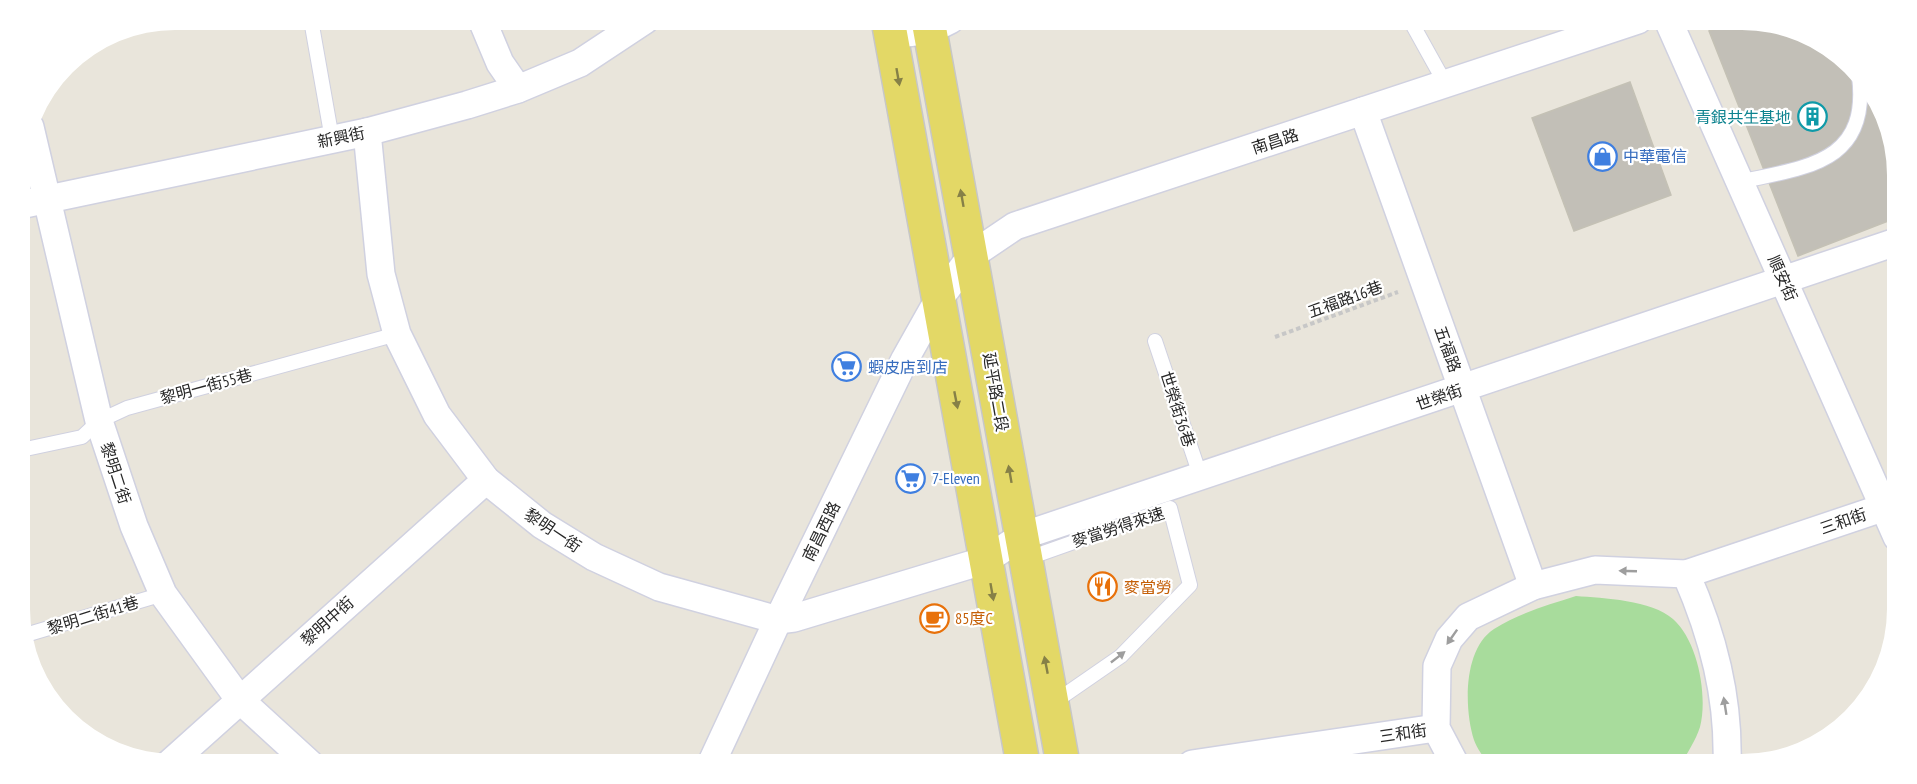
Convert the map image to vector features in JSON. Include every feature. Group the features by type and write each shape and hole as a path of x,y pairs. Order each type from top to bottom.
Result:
{"main road":[{"path":"890,30 1021,754"},
{"name":"延平路二段","path":"937,30 972,255 1061,754"}],"street":[{"path":"486,30 500,63 518,89"},
{"name":"新興街","path":"30,204 367,132 518,89 580,63 630,30"},
{"name":"南昌路","path":"938,302 972,255 1016,226 1607,30"},
{"name":"順安街","path":"1672,30 1739,182 1887,499"},
{"name":"五福路","path":"1363,111 1533,586"},
{"name":"黎明一街","path":"367,132 381,274 397,334 437,415 486,480 542,525 594,557 660,587 778,620 794,618 986,560"},
{"name":"黎明二街","path":"34,144 99,421 134,526 163,594 239,699 299,754"},
{"name":"世榮街","path":"986,560 1024,548 1201,478 1887,245"},
{"name":"南昌西路","path":"716,754 905,359 938,302"},
{"name":"黎明中街","path":"180,754 486,480"},
{"name":"三和街","path":"1686,574 1887,506"},
{"path":"1450,754 1436,728 1437,666 1449,639 1468,617 1533,586 1595,570 1686,574 1706,619 1717,656 1728,729 1727,754"},
{"name":"三和街","path":"1260,754 1436,728"}],"lane":[{"path":"313,30 332,139"},
{"path":"1416,30 1445,83"},
{"path":"1739,182 1810,165 1843,147 1857,124 1861,92"},
{"name":"黎明一街55巷","path":"30,448 81,436 99,421 127,408 397,334"},
{"name":"世榮街36巷","path":"1155,341 1201,478"},
{"name":"麥當勞得來速","path":"1024,548 1170,508 1190,585 1121,656 1053,702"},
{"name":"黎明二街41巷","path":"32,633 163,594"}],"path":[{"name":"五福路16巷","path":"1275,337 1423,283"}],"green space":[{"path":"1576,596 1640,604 1673,619 1689,641 1702,685 1700,727 1687,754 1482,754 1474,740 1468,697 1471,665 1476,650 1494,629 1534,610"}],"building":[{"name":"青銀共生基地","path":"1752,30 1789,38 1823,54 1851,79 1868,102 1882,137 1886,156 1887,221 1798,256 1709,31"},
{"name":"中華電信","path":"1630,82 1671,195 1574,231 1532,118"}],"place":[{"name":"青銀共生基地","path":"1812,117"},
{"name":"中華電信","path":"1602,156"},
{"name":"蝦皮店到店","path":"847,367"},
{"name":"7-Eleven","path":"911,478"},
{"name":"麥當勞","path":"1103,587"},
{"name":"85度C","path":"934,618"}]}
